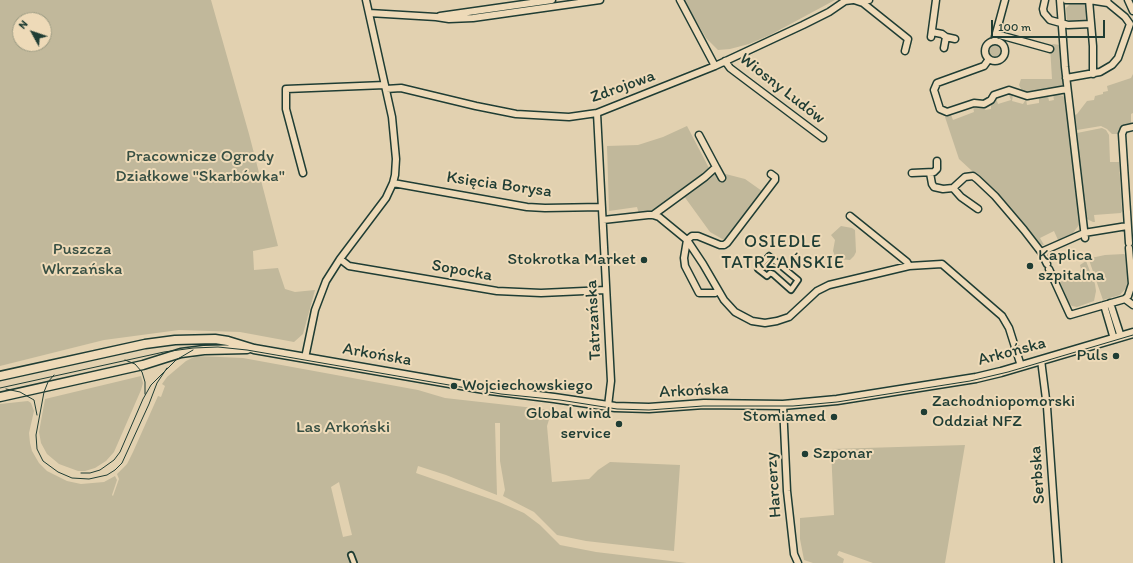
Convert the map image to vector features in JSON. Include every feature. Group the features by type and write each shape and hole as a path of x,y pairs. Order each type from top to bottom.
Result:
{"street":[{"path":"306,358 319,299 326,281 340,259 384,201 393,183 396,167 396,144 392,116 366,0"},
{"path":"369,13 436,16 552,0"},
{"path":"436,16 449,19 483,17 600,0"},
{"name":"Wiosny Ludów","path":"680,0 714,66"},
{"path":"855,0 863,3 908,39 905,51"},
{"name":"Zdrojowa","path":"303,173 286,109 286,89 401,88 516,114 569,117 597,113 714,66 803,25 829,12 845,1 869,0"},
{"path":"936,0 931,35 942,34 946,37 955,39"},
{"path":"994,41 1005,0"},
{"path":"1045,0 1043,10 1045,15 1050,20 1061,24 1091,24"},
{"path":"1060,0 1067,89 1084,236"},
{"path":"1066,0 1107,1 1132,24 1116,61 1106,69 1094,74 1066,78"},
{"path":"1089,0 1094,74"},
{"path":"1128,0 1133,11"},
{"path":"996,34 1050,49"},
{"path":"944,48 946,37"},
{"path":"994,41 1002,44 1004,52 1002,58 999,60 992,60 986,54 985,48 989,43 994,41"},
{"path":"990,59 984,66 937,84 934,90 940,109 943,112 974,103 984,104 994,96 1009,90 1027,96 1067,89"},
{"name":"Wiosny Ludów","path":"725,61 730,68 823,138"},
{"name":"Tatrzańska","path":"597,113 611,381 608,406"},
{"path":"930,173 934,187 943,189 953,188 965,177 973,176 1004,206 1040,252 1048,266 1070,315 1125,299 1131,288 1122,134 1124,129 1133,127"},
{"path":"699,136 722,178"},
{"path":"912,173 934,172 937,169 937,161"},
{"path":"653,215 705,177 716,167"},
{"path":"718,291 715,293 699,293 685,266 684,258 687,240 692,236 698,236 720,245 727,243 775,180 775,177 771,174"},
{"name":"Księcia Borysa","path":"393,183 527,207 557,208 602,206"},
{"path":"953,188 961,197 978,209"},
{"path":"603,220 653,215 659,217 687,240 703,264 718,291 731,309 739,315 752,321 759,322 777,321 789,317 817,291 829,285 909,266 942,264 997,311 1004,319 1009,328 1021,366"},
{"path":"850,216 907,262 909,266"},
{"path":"1040,252 1084,236 1127,226"},
{"path":"769,256 798,280 791,290 773,274 767,276 758,269 769,256"},
{"name":"Sopocka","path":"340,259 349,266 497,291 541,294 606,290"},
{"path":"1125,299 1133,305"},
{"path":"1107,304 1118,338"},
{"name":"Arkońska","path":"0,376 134,346 167,341 218,339 254,349 501,392 608,406 648,408 704,404 784,405 831,401 944,384 1021,366 1133,333"},
{"name":"Arkońska","path":"0,397 143,365 188,352 204,350 254,349"},
{"name":"Serbska","path":"1041,360 1047,407 1058,563"},
{"name":"Harcerzy","path":"784,405 787,493 794,554 798,563"},
{"path":"351,555 354,563"}],"green space":[{"name":"Puszcza Wkrzańska","path":"0,0 211,0 249,134 278,246 253,251 254,270 278,268 285,289 295,292 315,290 303,334 294,342 240,332 179,330 104,340 0,366"},
{"path":"684,0 835,0 770,35 749,44 730,49 718,50 706,38"},
{"path":"1070,4 1085,4 1087,15 1086,21 1067,22 1066,8"},
{"path":"992,44 998,44 1002,48 1002,54 998,58 992,58 988,54 988,48"},
{"path":"1053,44 1060,45 1064,83 1056,88 1027,93 1022,91 1019,85 1021,79 1052,79 1050,46"},
{"path":"1133,74 1133,113 1131,114 1131,123 1122,126 1118,134 1112,134 1101,126 1077,130 1075,115 1087,101 1094,100 1095,96 1108,91 1107,86 1131,78"},
{"path":"1057,94 1063,96 1066,100 1079,225 1073,233 1058,240 1054,231 1040,238 1044,245 1038,244 996,193 959,159 945,117 951,115 953,120 974,112 973,107 975,106 984,107 985,110 991,109 991,105 996,98 998,104 1011,100 1009,95 1013,95 1012,101 1023,104 1026,99 1027,105 1039,103 1039,97 1048,96 1049,101 1054,100 1053,95"},
{"path":"687,126 710,170 745,179 762,191 724,240 710,232 681,192 652,213 639,214 637,207 609,211 607,146 638,145 663,137"},
{"path":"1102,128 1106,130 1109,135 1110,162 1119,162 1122,211 1121,213 1094,215 1095,222 1093,222 1087,219 1085,214 1077,133"},
{"path":"841,226 855,230 856,252 850,260 838,259 833,251 835,240 831,235"},
{"path":"1124,254 1128,256 1128,286 1120,295 1103,300 1089,260 1091,258 1105,255"},
{"path":"1086,261 1095,284 1096,291 1094,301 1077,307 1072,306 1069,303 1060,282 1079,274 1081,269 1080,265"},
{"name":"Las Arkoński","path":"196,356 243,358 418,390 445,398 552,410 547,426 552,482 589,479 598,470 610,462 680,465 674,551 586,541 557,535 534,512 503,496 505,490 500,461 500,423 495,423 497,495 446,475 418,466 416,473 499,502 524,513 540,525 560,545 596,552 687,563 0,563 0,404 28,401 31,403 34,411 29,433 30,443 32,451 39,463 47,471 67,481 81,484 104,482 115,476 117,480 112,495 113,496 119,479 117,474 127,464 158,396 161,397 165,386 162,384 167,377 186,361","holes":["339,482 352,535 343,537 331,487"]},
{"path":"141,376 143,383 141,390 114,452 106,461 95,468 85,471 78,471 59,464 47,454 41,443 39,432 45,399"},
{"path":"965,445 945,563 873,563 839,551 837,555 844,559 843,563 813,563 804,560 800,539 800,518 834,515 831,449"}],"tram line":[{"path":"0,388 164,352 193,348 218,347 247,350 501,394 560,400 617,409 649,410 703,406 793,406 837,402 970,381 1008,372 1133,335"},
{"path":"81,473 90,473 100,470 114,460 120,452 143,399 151,385 176,360 193,350"},
{"path":"125,360 135,364 142,372 145,382 145,394"},
{"path":"54,375 48,382 44,392 36,435 37,449 43,461 58,472 72,478 89,479 107,475 122,463 157,383 167,368"},
{"path":"6,389 20,392 34,400 37,415"}],"place":[{"name":"Stokrotka Market","path":"644,260"},
{"name":"Kaplica szpitalna","path":"1030,266"},
{"name":"Puls","path":"1116,356"},
{"name":"Wojciechowskiego","path":"454,386"},
{"name":"Zachodniopomorski Oddział NFZ","path":"924,412"},
{"name":"Stomiamed","path":"834,417"},
{"name":"Global wind service","path":"619,424"},
{"name":"Szponar","path":"805,454"}],"district":[{"name":"OSIEDLE TATRZAŃSKIE","path":"783,252"}],"park label":[{"name":"Pracownicze Ogrody Działkowe \"Skarbówka\"","path":"200,167"}]}
